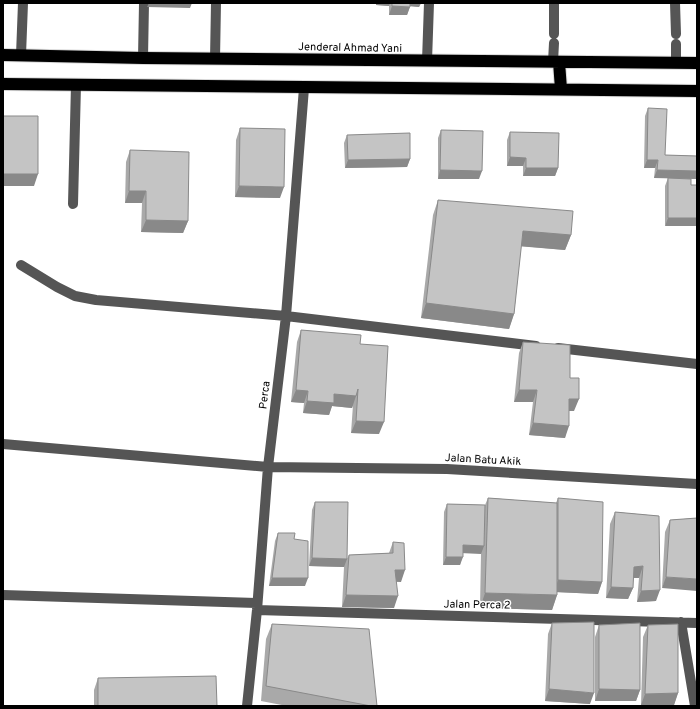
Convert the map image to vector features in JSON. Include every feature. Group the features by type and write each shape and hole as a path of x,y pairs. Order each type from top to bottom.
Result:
{"highway":[{"name":"Jenderal Ahmad Yani","path":"3,55 215,59 697,63"},
{"path":"556,62 561,90"},
{"path":"3,84 697,91"}],"street":[{"path":"21,55 23,3"},
{"path":"143,58 144,3"},
{"path":"215,59 216,3"},
{"path":"427,61 429,3"},
{"path":"554,3 554,39 556,62"},
{"path":"675,3 676,63"},
{"path":"73,204 76,85"},
{"name":"Perca","path":"247,706 257,606 268,466 286,316 304,88"},
{"path":"21,265 57,288 74,296 96,300 286,316 697,364"},
{"name":"Jalan Batu Akik","path":"3,444 268,466 447,469 697,484"},
{"name":"Jalan Perca 2","path":"3,595 697,623"},
{"path":"681,622 695,706"}],"building":[{"path":"392,3 410,3 410,7 392,6"},
{"path":"648,108 667,109 665,155 697,156 697,171 657,170 658,160 647,160"},
{"path":"3,116 38,116 38,174 3,174"},
{"path":"240,128 285,129 284,187 239,186"},
{"path":"441,130 483,131 482,171 440,170"},
{"path":"510,132 559,133 558,168 526,168 526,158 510,157"},
{"path":"410,133 410,159 348,160 347,135"},
{"path":"130,150 189,152 188,221 146,220 146,191 129,191"},
{"path":"668,178 691,179 691,185 697,185 697,218 668,218"},
{"path":"438,200 573,211 571,235 523,231 514,314 426,303"},
{"path":"301,330 361,335 360,344 388,346 384,422 356,421 358,389 356,396 334,394 334,403 307,401 308,391 296,390"},
{"path":"523,342 570,345 570,378 579,378 579,399 569,399 569,426 533,423 537,390 519,390"},
{"path":"488,498 557,503 557,595 485,593"},
{"path":"558,498 603,502 602,582 558,580"},
{"path":"315,502 348,502 347,559 312,558"},
{"path":"447,504 485,505 484,546 463,545 463,557 446,557"},
{"path":"615,512 659,516 660,590 641,591 643,566 634,567 633,588 611,587"},
{"path":"697,518 697,579 666,577 670,520"},
{"path":"278,533 295,533 294,539 308,541 308,578 272,578"},
{"path":"393,542 404,543 405,570 395,570 398,596 346,595 349,555 393,553"},
{"path":"594,622 594,693 549,689 552,623"},
{"path":"640,623 640,690 599,689 599,625"},
{"path":"272,624 369,629 377,706 266,686"},
{"path":"678,624 678,693 645,694 648,625"},
{"path":"216,676 217,706 98,706 98,678"}]}
